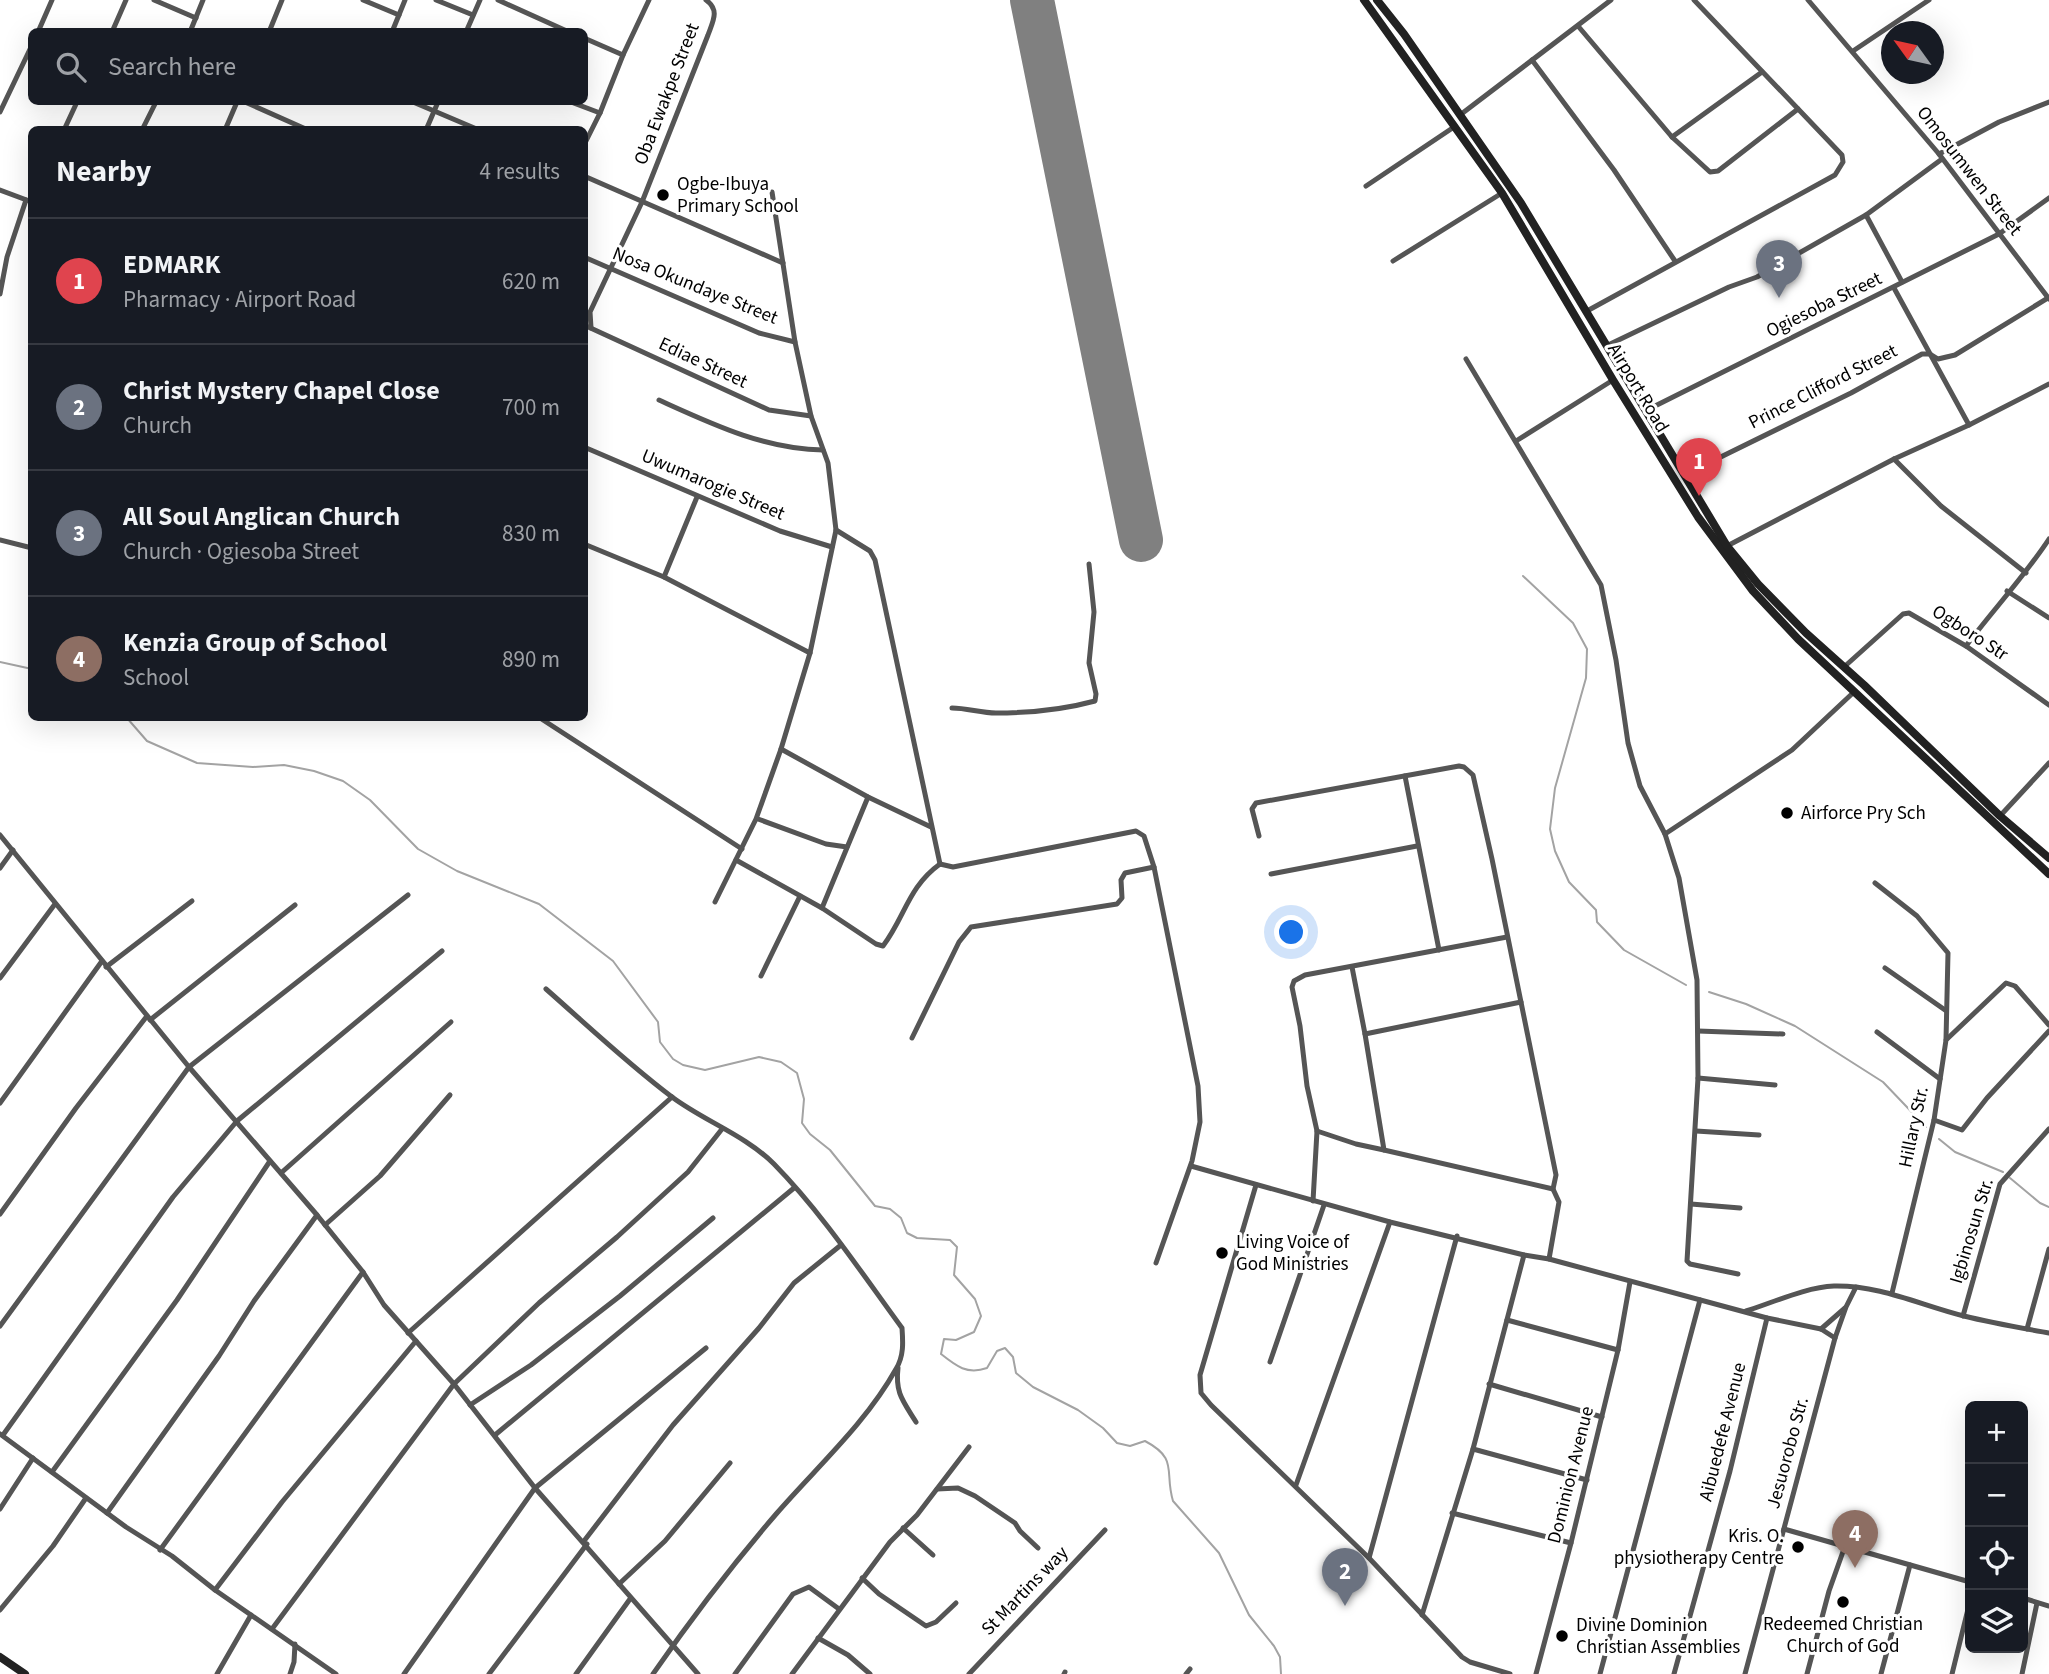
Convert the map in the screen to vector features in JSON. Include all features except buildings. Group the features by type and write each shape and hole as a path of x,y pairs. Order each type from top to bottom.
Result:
{"main road":[{"name":"Airport Road","path":"1364,0 1502,193 1698,517 1746,582 1798,639 2049,874"},
{"name":"Airport Road","path":"1377,0 1521,203 1727,546 1797,625 2000,816 2049,858"},
{"path":"0,1657 25,1674"}],"street":[{"path":"40,28 52,0"},
{"path":"114,28 126,0"},
{"path":"154,0 196,18"},
{"path":"192,28 203,0"},
{"path":"271,28 282,0"},
{"path":"363,0 399,15"},
{"path":"394,28 405,0"},
{"path":"436,0 473,16"},
{"path":"468,28 480,0"},
{"path":"498,0 560,28"},
{"path":"588,137 622,55 649,0"},
{"name":"Oba Ewakpe Street","path":"642,202 708,35 715,12 706,0"},
{"path":"1594,0 1600,8"},
{"path":"1460,115 1611,0"},
{"path":"1587,312 1835,174 1841,168 1842,155 1694,0"},
{"path":"1853,51 1929,0"},
{"name":"Omosumwen Street","path":"1811,1 1940,157 2049,298"},
{"path":"1578,26 1672,137 1704,168 1714,172 1798,109"},
{"path":"588,40 622,55"},
{"path":"0,112 28,53"},
{"path":"1532,60 1614,170 1675,261"},
{"path":"1672,137 1762,72"},
{"path":"1606,346 1729,287 1757,277 1866,215 1940,157 1999,122 2049,102"},
{"path":"66,126 76,105"},
{"path":"144,126 154,105"},
{"path":"227,126 236,105"},
{"path":"251,105 299,126"},
{"path":"420,105 470,126"},
{"path":"428,126 437,105"},
{"path":"579,105 600,113"},
{"path":"1366,186 1454,127"},
{"path":"588,178 783,264"},
{"path":"0,190 28,201"},
{"path":"715,902 756,819 781,749 810,653 836,530 828,463 811,416 795,342 772,192"},
{"path":"1393,261 1502,193"},
{"name":"Ogiesoba Street","path":"1644,411 1999,234 2049,198"},
{"path":"588,327 590,313 642,202"},
{"path":"0,294 8,257 28,204"},
{"path":"1866,215 1902,282"},
{"name":"Nosa Okundaye Street","path":"588,259 759,333 795,342"},
{"path":"2043,288 2049,283"},
{"path":"1894,288 1969,425"},
{"name":"Prince Clifford Street","path":"1684,475 1851,393 1922,354 1930,354 1938,359 1955,355 2049,298"},
{"name":"Ediae Street","path":"588,327 769,410 811,416"},
{"path":"1466,359 1601,584 1628,743 1640,786 1665,834 1679,878 1697,980 1698,1078 1687,1261 1690,1264 1738,1274"},
{"path":"1516,441 1614,380"},
{"path":"1727,546 1894,459 2049,384"},
{"path":"659,400 762,443 799,450 823,450"},
{"name":"Uwumarogie Street","path":"588,449 780,531 832,547"},
{"path":"1894,459 1941,506 2026,573"},
{"path":"664,577 697,497"},
{"path":"836,530 870,551 876,560 940,864"},
{"path":"1966,646 2007,591 2026,573 2049,539"},
{"path":"0,540 28,547"},
{"path":"588,546 664,577 810,653"},
{"path":"952,708 995,713 1066,709 1095,701 1089,663 1094,612 1089,564"},
{"path":"2007,591 2049,618"},
{"name":"Ogboro Str","path":"1844,667 1903,614 1909,613 1966,646 2049,705"},
{"path":"1665,834 1792,750 1855,691"},
{"path":"545,721 742,849"},
{"path":"781,749 868,797 931,827"},
{"path":"2000,816 2049,763"},
{"path":"1259,836 1252,809 1256,803 1459,766 1464,766 1473,775 1556,1175 1553,1189 1559,1202 1549,1259"},
{"path":"1405,776 1439,950"},
{"path":"822,908 868,797"},
{"path":"758,819 826,844 847,847"},
{"path":"737,860 822,908 876,944 884,946 912,892 925,875 940,864 953,867 1136,831 1144,836 1154,867 1198,1086 1200,1122 1191,1166 1156,1263"},
{"path":"0,835 189,1067 317,1215 363,1272 384,1305 454,1384 535,1488 698,1674"},
{"path":"1271,873 1418,846"},
{"path":"0,868 13,850"},
{"path":"912,1038 959,942 971,927 1059,911 1117,904 1122,900 1121,880 1125,873 1154,867"},
{"name":"Hillary Str.","path":"1875,883 1916,916 1948,953 1946,1040 1934,1119 1892,1293"},
{"path":"0,1326 189,1067 408,895"},
{"path":"761,976 800,896"},
{"path":"0,1103 104,964 192,901"},
{"path":"0,978 55,904"},
{"path":"0,1214 76,1108 149,1018 295,905"},
{"path":"1313,1201 1317,1131 1307,1086 1292,987 1296,980 1305,975 1507,937"},
{"path":"336,1674 86,1498 1,1434 173,1197 237,1121 442,951"},
{"path":"1352,967 1384,1150"},
{"path":"1885,968 1945,1010"},
{"path":"1946,1040 2006,984 2015,986 2049,1025"},
{"path":"545,989 672,1097 722,1129 750,1143 794,1188 841,1245 902,1328 904,1348 896,1384 900,1397 916,1422"},
{"path":"1365,1034 1521,1002"},
{"path":"2042,1017 2049,1010"},
{"path":"281,1173 452,1022"},
{"path":"1698,1031 1783,1034"},
{"path":"1934,1119 1962,1130 1987,1098 2049,1031"},
{"path":"1877,1032 1940,1079"},
{"path":"1698,1078 1775,1085"},
{"path":"325,1225 380,1176 450,1096"},
{"path":"408,1333 672,1097"},
{"path":"272,1629 454,1384 539,1303 688,1172 722,1129"},
{"name":"Igbinosun Str.","path":"1963,1316 2000,1184 2049,1129"},
{"path":"1317,1131 1356,1144 1553,1189"},
{"path":"1696,1132 1759,1135"},
{"path":"52,1472 177,1300 270,1161"},
{"path":"1191,1166 1324,1205 1549,1259 1767,1318 1821,1329 1835,1338"},
{"path":"1256,1185 1199,1385 1201,1392 1210,1405 1296,1485 1470,1662 1510,1674"},
{"path":"495,1435 794,1188"},
{"path":"1691,1204 1740,1208"},
{"path":"1270,1362 1324,1205"},
{"path":"107,1513 317,1215"},
{"path":"470,1405 531,1365 620,1296 713,1218"},
{"path":"1296,1485 1391,1222"},
{"path":"1369,1558 1457,1237"},
{"path":"489,1674 673,1425 759,1328 794,1283 841,1245"},
{"path":"2027,1329 2049,1249"},
{"path":"1422,1615 1473,1449 1524,1255"},
{"path":"160,1550 363,1272"},
{"name":"Dominion Avenue","path":"1536,1674 1572,1544 1618,1350 1629,1282"},
{"path":"1746,1311 1785,1297 1831,1286 1856,1287 1892,1293 1963,1316 2049,1334"},
{"name":"Jesuorobo Str.","path":"1745,1674 1835,1338 1856,1287"},
{"path":"1600,1674 1700,1300"},
{"path":"1821,1329 1846,1307"},
{"name":"Aibuedefe Avenue","path":"1674,1674 1730,1471 1767,1318"},
{"path":"1507,1320 1618,1350"},
{"path":"215,1590 282,1502 416,1341"},
{"path":"404,1674 535,1488 706,1348"},
{"path":"653,1674 775,1515 858,1423 898,1367"},
{"path":"1489,1384 1602,1417"},
{"path":"792,1674 890,1542 937,1489 969,1447"},
{"path":"1473,1449 1587,1480"},
{"path":"0,1509 33,1458"},
{"path":"619,1584 666,1541 730,1463"},
{"path":"937,1489 958,1488 975,1496 1015,1522 1020,1531 1038,1548"},
{"path":"0,1610 53,1546 86,1498"},
{"path":"1452,1513 1572,1544"},
{"path":"903,1528 933,1555"},
{"path":"1784,1529 1965,1581"},
{"name":"St Martins way","path":"970,1674 1105,1530"},
{"path":"1807,1674 1829,1591 1845,1546"},
{"path":"1881,1674 1910,1565"},
{"path":"862,1578 879,1594 926,1626 936,1622 956,1603"},
{"path":"735,1674 793,1594 799,1590 809,1587 839,1609"},
{"path":"576,1674 630,1599"},
{"path":"2028,1600 2049,1606"},
{"path":"2022,1674 2037,1603"},
{"path":"217,1674 251,1615"},
{"path":"1952,1674 1965,1621"},
{"path":"818,1638 848,1655 870,1674"},
{"path":"290,1674 295,1644"}],"waterway":[{"path":"1523,576 1573,623 1587,649 1586,678 1555,788 1550,829 1555,851 1569,882 1596,910 1597,922 1624,950 1686,985"},
{"path":"0,662 28,668"},
{"path":"130,721 147,741 197,763 253,767 284,765 343,781 370,800 418,849 457,871 539,904 613,961 658,1022 660,1042 673,1059 683,1065 705,1070 759,1057 781,1062 797,1073 804,1099 802,1123 810,1134 830,1150 875,1206 890,1209 901,1218 907,1233 917,1238 950,1240 957,1247 954,1275 975,1299 981,1316 974,1332 956,1340 944,1339 941,1354 962,1368 980,1370 987,1368 997,1351 1005,1348 1013,1357 1016,1373 1033,1387 1078,1410 1103,1428 1117,1443 1130,1446 1145,1441 1156,1448 1168,1466 1173,1501 1219,1553 1249,1615 1280,1657 1281,1674"},
{"path":"1709,992 1746,1004 1795,1026 1883,1082 1926,1127"},
{"path":"1939,1139 1955,1152 2003,1172"},
{"path":"2010,1178 2040,1203 2049,1207"}],"runway":[{"path":"1032,0 1141,540"}],"place":[{"name":"Ogbe-Ibuya Primary School","path":"663,195"},
{"name":"All Soul Anglican Church","path":"1779,298"},
{"name":"EDMARK","path":"1699,496"},
{"name":"Airforce Pry Sch","path":"1787,813"},
{"name":"Living Voice of God Ministries","path":"1222,1253"},
{"name":"Kris. O. physiotherapy Centre","path":"1798,1547"},
{"name":"Kenzia Group of School","path":"1855,1568"},
{"name":"Redeemed Christian Church of God","path":"1843,1602"},
{"name":"Christ Mystery Chapel Close","path":"1345,1606"},
{"name":"Divine Dominion Christian Assemblies","path":"1562,1636"}]}
